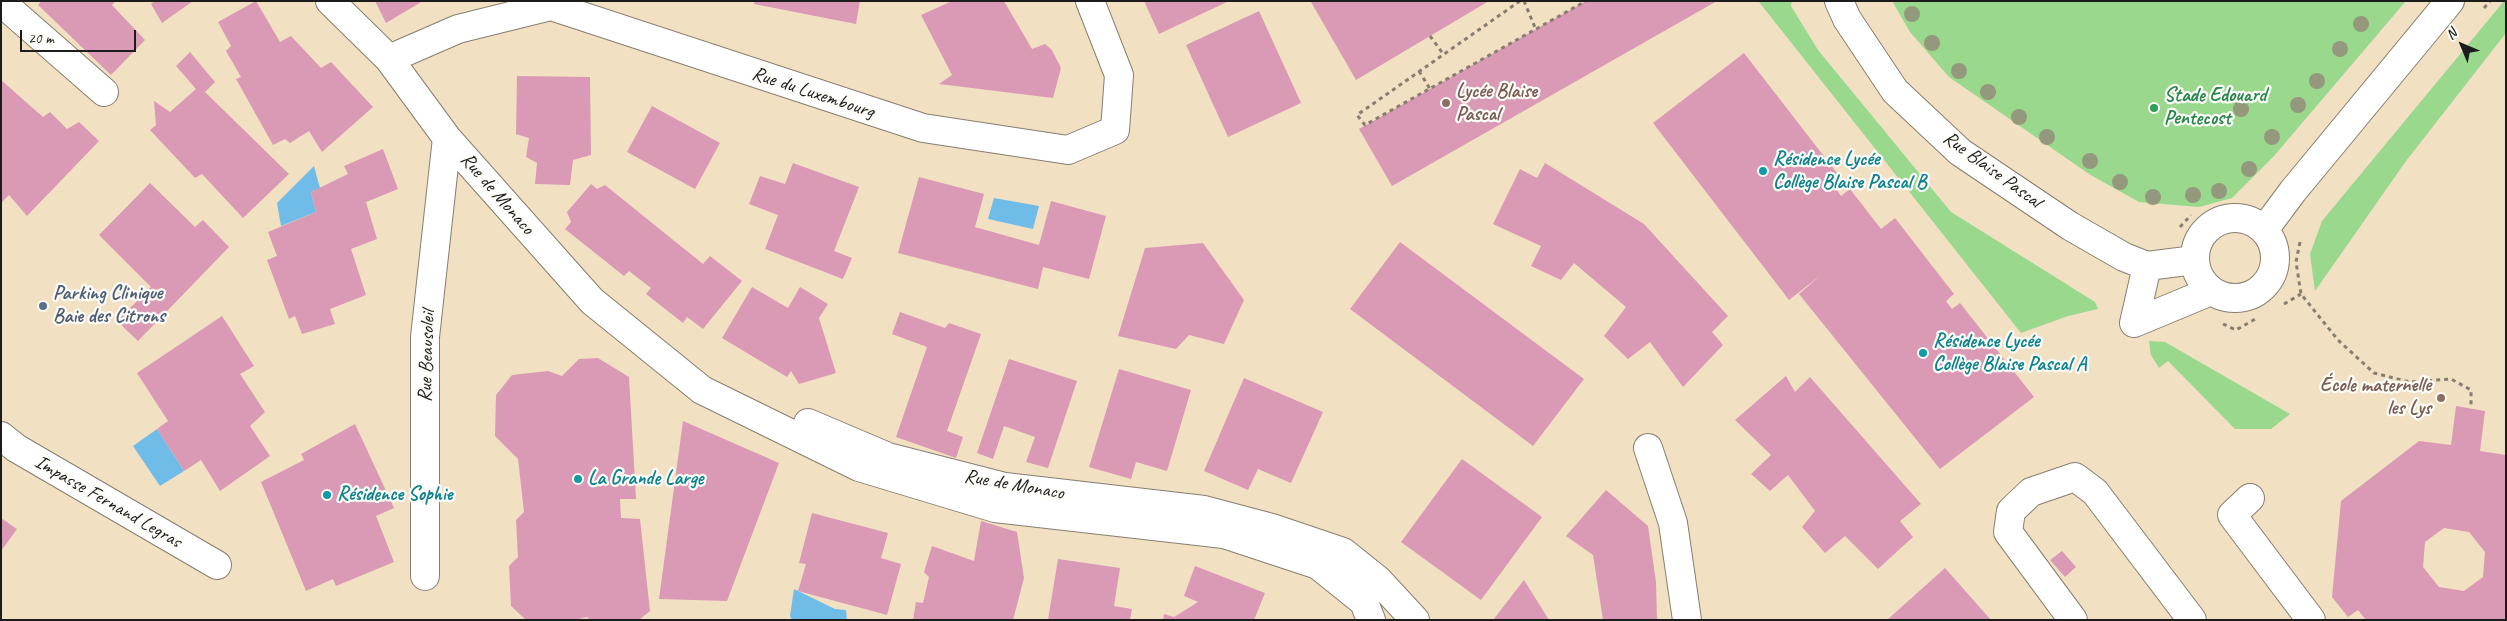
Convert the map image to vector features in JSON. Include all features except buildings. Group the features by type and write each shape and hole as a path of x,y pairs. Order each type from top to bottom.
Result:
{"street":[{"name":"Rue de Monaco","path":"330,1 389,59 448,138 592,301 702,390 859,467 995,508 1224,534 1318,565 1364,602 1371,620"},
{"name":"Rue du Luxembourg","path":"389,59 458,29 551,6 923,128 1068,150 1115,130 1119,75 1090,1"},
{"name":"Rue Blaise Pascal","path":"1839,1 1846,19 1895,91 1960,152 2070,226 2124,257 2147,266 2195,260"},
{"path":"2264,230 2293,190 2450,1"},
{"path":"1,2 104,92"},
{"name":"Rue Beausoleil","path":"425,576 425,337 448,138"},
{"path":"2239,218 2252,222 2264,230 2271,241 2275,253 2274,267 2269,279 2261,289 2250,296 2236,298 2223,297 2211,291 2202,282 2197,272 2195,260 2196,246 2203,234 2213,225 2226,219 2239,218"},
{"path":"2147,266 2134,323 2211,291"},
{"name":"Rue de Monaco","path":"615,320 705,374 784,412 888,457 1005,487 1204,510 1272,528 1343,552 1378,580 1415,620"},
{"name":"Impasse Fernand Legras","path":"1,436 16,448 217,565"},
{"path":"1648,448 1673,523 1687,620"},
{"path":"2073,620 2008,532 2010,511 2031,492 2075,477 2095,492 2192,620"},
{"path":"2250,498 2232,515 2311,620"}],"path":[{"path":"1520,1 1358,114 1365,125 1586,1"},
{"path":"1524,1 1536,30"},
{"path":"2484,9 2490,1"},
{"path":"1430,36 1444,55"},
{"path":"1419,71 1430,89"},
{"path":"2301,236 2296,262 2301,294 2338,340 2374,373 2410,382 2451,379 2471,390 2470,408"},
{"path":"2284,304 2301,294"}],"green space":[{"path":"1792,1 1791,6 1818,50 1951,212 2095,302 2098,309 2068,316 2021,333 1759,2"},
{"name":"Stade Edouard Pentecost","path":"1892,1 2406,1 2274,156 2232,198 2199,207 2139,202 2089,174 1949,77 1910,32"},
{"path":"2504,1 2506,1 2506,33 2406,161 2315,291 2310,254 2322,221"},
{"path":"2149,341 2165,342 2290,414 2271,429 2235,429 2168,361 2159,368 2151,355"}],"water":[{"path":"314,166 320,188 311,192 316,212 281,226 277,203"},
{"path":"994,198 1039,206 1033,229 988,219"},
{"path":"157,429 184,471 160,486 133,446"},
{"path":"794,589 835,609 846,610 847,620 792,620 790,616"}],"place":[{"name":"Lycée Blaise Pascal","path":"1446,103"},
{"name":"Stade Edouard Pentecost","path":"2154,108"},
{"name":"Résidence Lycée Collège Blaise Pascal B","path":"1763,171"},
{"name":"Parking Clinique Baie des Citrons","path":"43,306"},
{"name":"Résidence Lycée Collège Blaise Pascal A","path":"1923,353"},
{"name":"École maternelle les Lys","path":"2441,398"},
{"name":"La Grande Large","path":"578,479"},
{"name":"Résidence Sophie","path":"327,495"}]}
